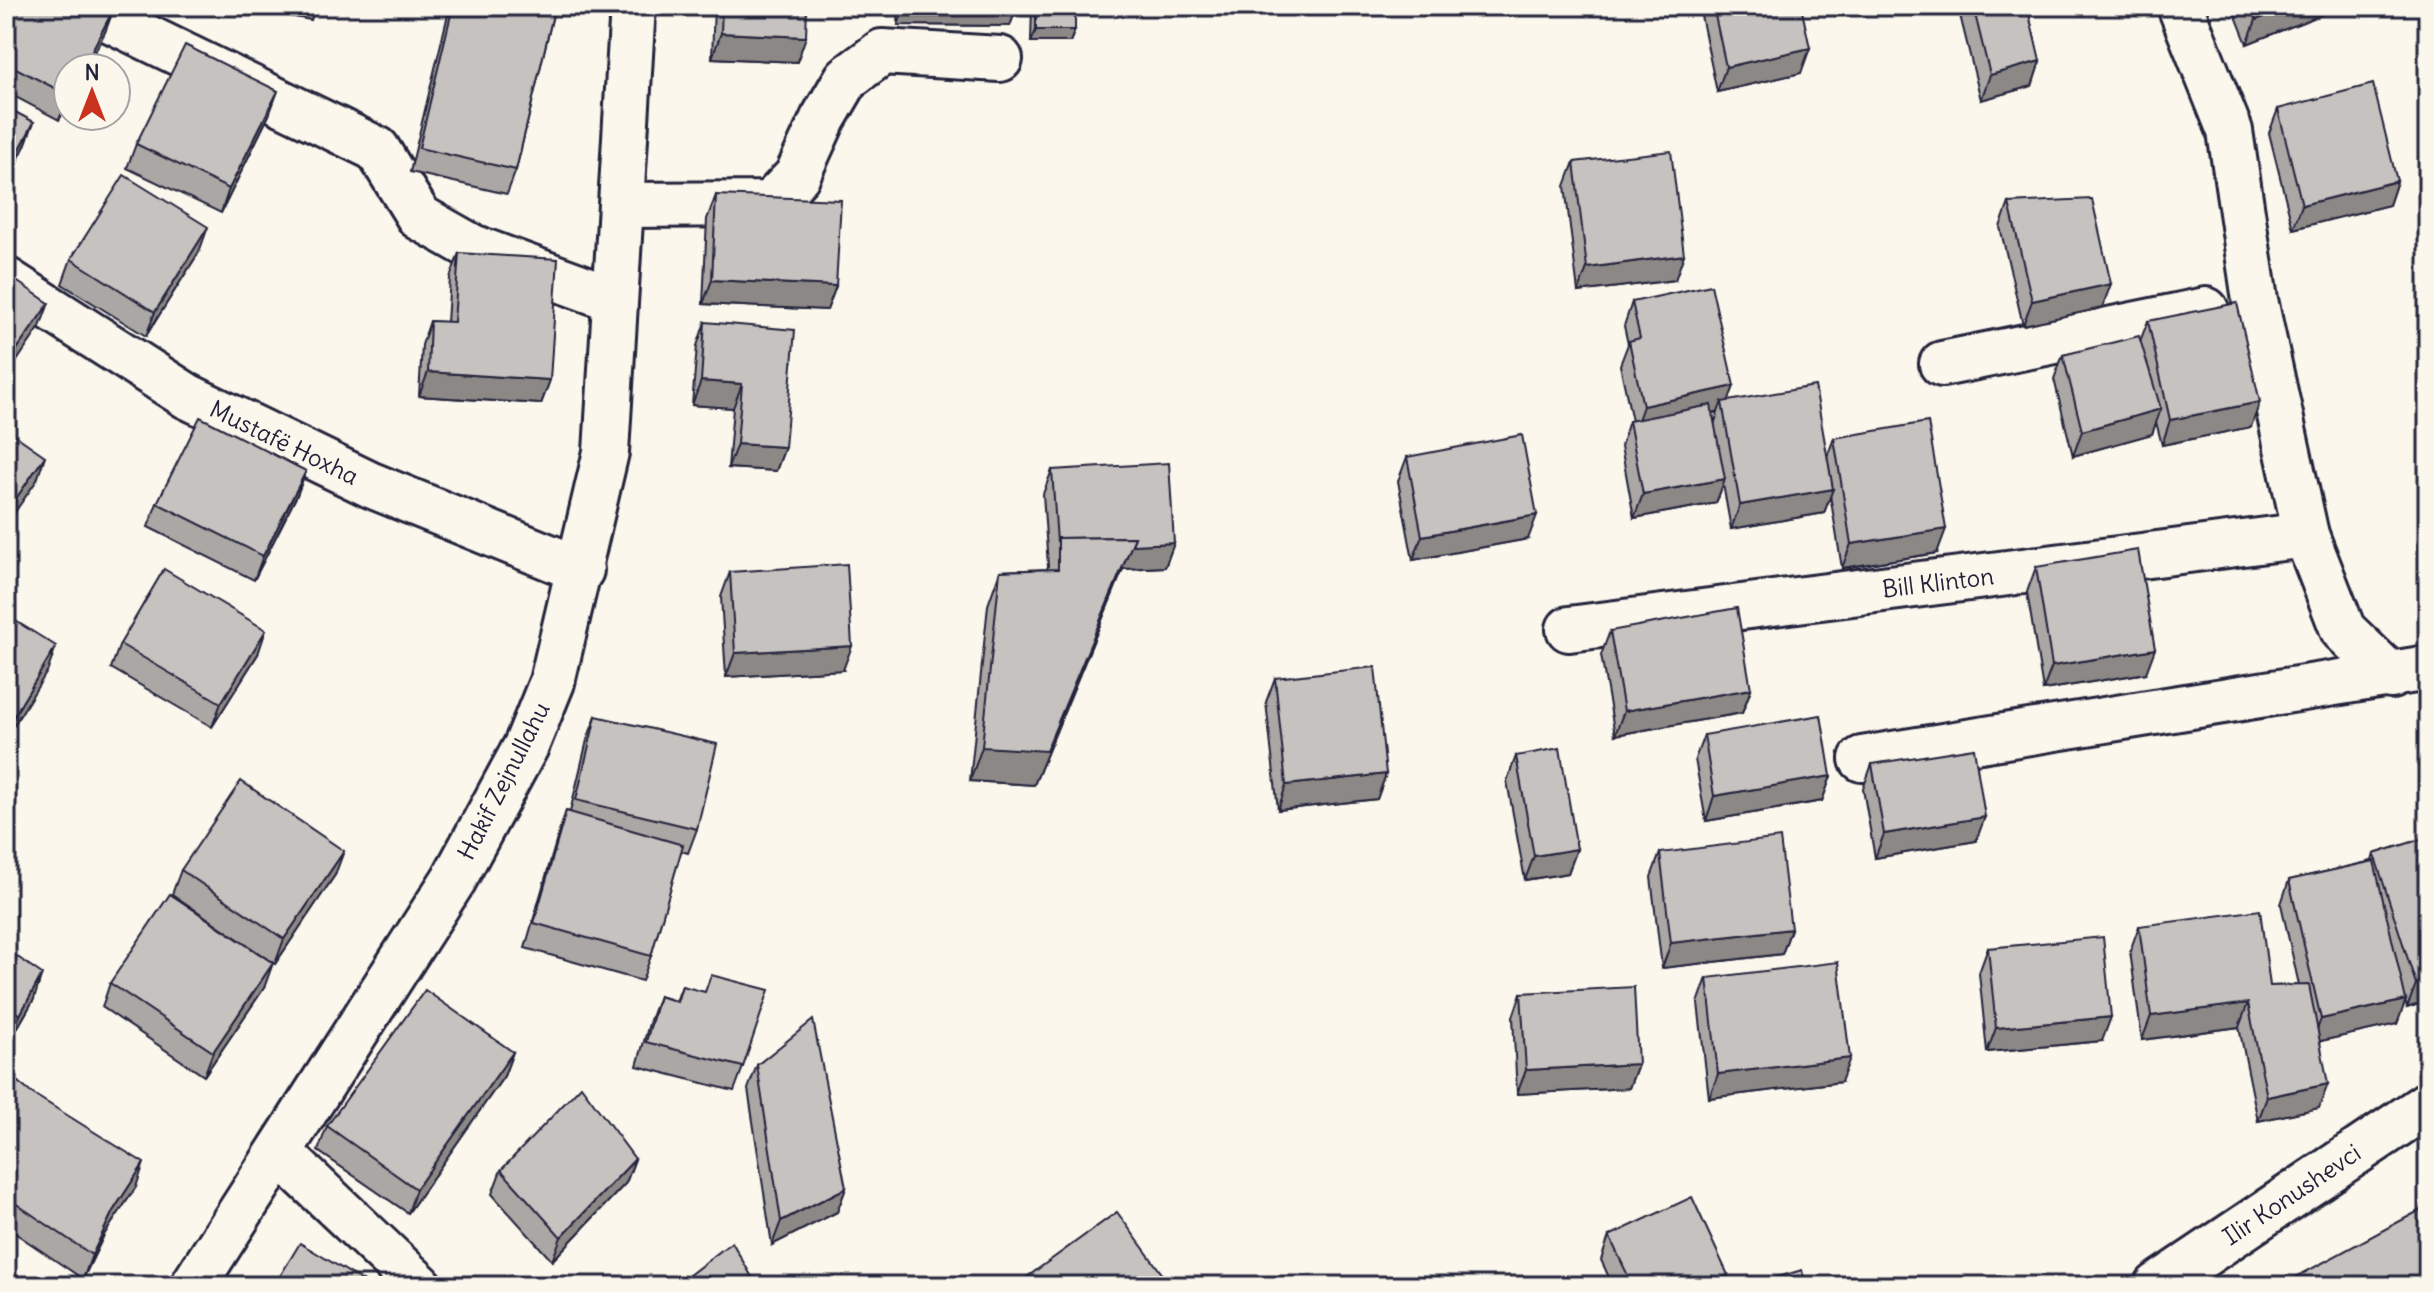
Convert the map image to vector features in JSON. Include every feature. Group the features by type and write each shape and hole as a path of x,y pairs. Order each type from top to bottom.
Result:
{"street":[{"path":"82,6 377,149 419,217 472,247 614,299"},
{"name":"Hakif Zejnullahu","path":"193,1286 454,879 504,789 552,682 581,570 606,452 633,6"},
{"path":"2180,6 2230,131 2255,300 2306,535 2343,630 2410,672"},
{"path":"622,205 770,204 797,176 823,119 847,78 882,52 1000,59"},
{"name":"Mustafë Hoxha","path":"6,280 187,396 371,485 581,570"},
{"path":"1942,364 2255,300"},
{"name":"Bill Klinton","path":"1569,629 2306,535"},
{"path":"1862,759 2200,702 2410,672"},
{"name":"Ilir Konushevci","path":"2157,1286 2428,1104"},
{"path":"280,1153 420,1286"}],"building":[{"path":"6,6 114,8 91,52 52,52 52,87 6,63"},
{"path":"453,6 555,6 516,170 419,148"},
{"path":"722,6 807,6 806,37 721,33"},
{"path":"1036,6 1075,6 1075,30 1036,30"},
{"path":"1713,6 1801,6 1810,48 1726,67"},
{"path":"1973,6 2027,6 2040,61 1990,75"},
{"path":"2251,6 2292,6 2256,20"},
{"path":"185,45 278,91 229,189 136,144"},
{"path":"2373,84 2397,181 2302,205 2278,109"},
{"path":"6,107 34,122 6,176"},
{"path":"1671,151 1684,255 1587,268 1574,162"},
{"path":"124,175 208,227 155,312 71,259"},
{"path":"716,195 841,200 836,286 712,280"},
{"path":"2092,199 2111,284 2032,301 2009,203"},
{"path":"459,253 558,259 550,380 428,372 430,321 454,322"},
{"path":"6,274 49,303 6,365"},
{"path":"1711,285 1734,386 1643,406 1629,341 1640,338 1632,302"},
{"path":"2237,303 2260,402 2170,420 2148,321"},
{"path":"705,322 795,330 785,447 737,444 742,384 701,381"},
{"path":"2139,336 2161,409 2082,431 2063,355"},
{"path":"1815,386 1833,489 1740,505 1722,402"},
{"path":"1711,405 1725,479 1643,494 1629,421"},
{"path":"200,417 306,471 263,556 157,503"},
{"path":"1928,422 1946,529 1851,544 1834,438"},
{"path":"6,429 45,456 6,513"},
{"path":"1522,435 1537,515 1422,536 1407,457"},
{"path":"1169,463 1174,543 1132,545 1135,537 1058,538 1057,542 1052,470"},
{"path":"1135,537 1046,751 982,747 1000,571 1058,569 1058,538"},
{"path":"2138,550 2155,649 2052,666 2036,567"},
{"path":"847,564 852,646 735,653 730,572"},
{"path":"164,569 266,630 221,703 120,644"},
{"path":"1737,608 1751,689 1624,711 1610,631"},
{"path":"6,615 56,646 6,729"},
{"path":"1375,667 1386,774 1286,785 1275,678"},
{"path":"1821,715 1831,776 1714,796 1704,735"},
{"path":"596,716 717,744 697,829 576,800"},
{"path":"1560,748 1577,849 1534,856 1516,756"},
{"path":"1974,748 1985,817 1884,834 1872,764"},
{"path":"241,781 344,851 284,939 181,870"},
{"path":"566,811 683,845 651,956 534,923"},
{"path":"2428,837 2428,980 2416,984 2374,854"},
{"path":"1780,838 1791,929 1671,943 1660,853"},
{"path":"2374,861 2406,1000 2321,1019 2289,880"},
{"path":"170,894 273,963 213,1052 110,983"},
{"path":"2260,910 2270,986 2309,985 2328,1084 2267,1097 2248,1003 2151,1016 2139,926"},
{"path":"2103,937 2111,1017 1996,1028 1988,948"},
{"path":"6,949 42,974 20,1015 6,1005"},
{"path":"1838,962 1850,1058 1718,1074 1707,978"},
{"path":"711,975 769,990 743,1067 646,1042 659,996 677,1002 682,986 705,992"},
{"path":"1634,987 1638,1064 1526,1070 1521,993"},
{"path":"425,990 513,1052 416,1189 327,1126"},
{"path":"813,1020 846,1188 781,1221 757,1065"},
{"path":"6,1072 30,1092 144,1163 113,1211 92,1255 6,1197"},
{"path":"581,1086 635,1159 561,1237 501,1170"},
{"path":"1692,1197 1728,1275 1705,1286 1633,1286 1609,1236"},
{"path":"2428,1206 2428,1286 2289,1286 2287,1282"},
{"path":"1117,1212 1171,1286 1033,1286 1027,1277"},
{"path":"732,1242 757,1286 675,1286"},
{"path":"300,1243 371,1286 274,1286"},
{"path":"1802,1270 1806,1286 1747,1286"}]}
